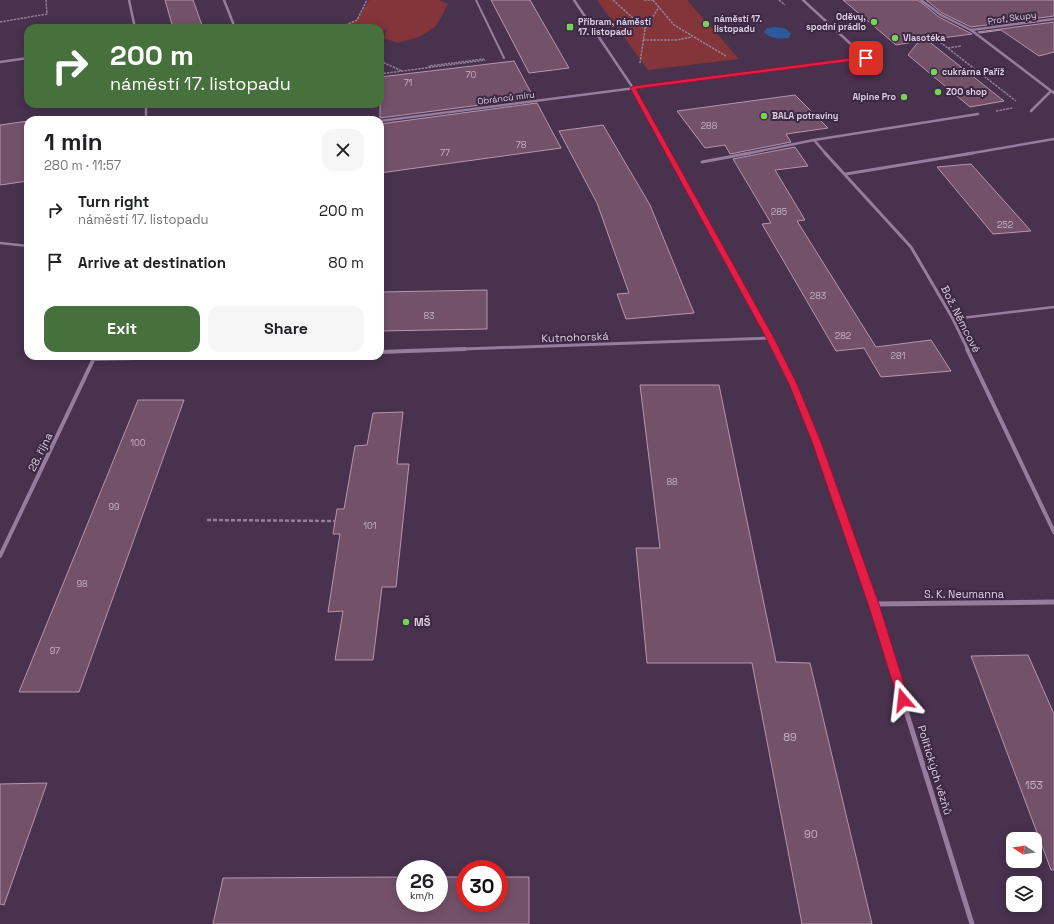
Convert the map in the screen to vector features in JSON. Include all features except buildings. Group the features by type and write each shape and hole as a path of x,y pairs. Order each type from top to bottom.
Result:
{"street":[{"path":"129,0 134,24"},
{"path":"224,0 233,24"},
{"name":"Politických vězňů","path":"574,0 633,88 770,338 793,384 816,442 874,604 972,924"},
{"path":"633,88 866,58 803,0"},
{"path":"920,0 941,15 971,30 1054,93"},
{"name":"Prof. Skupy","path":"971,30 1054,19"},
{"path":"0,63 24,59"},
{"name":"Obránců míru","path":"384,120 633,88"},
{"path":"1032,110 1051,91"},
{"path":"702,162 814,140 978,114"},
{"path":"846,174 1054,139"},
{"name":"Bož. Němcové","path":"814,140 912,247 953,319 1054,532"},
{"name":"Kutnohorská","path":"384,352 770,338"},
{"name":"28. října","path":"0,556 93,360"},
{"name":"S. K. Neumanna","path":"874,604 1054,602"}],"lane":[{"path":"476,0 504,58"},
{"path":"0,243 24,246"},
{"path":"953,319 1054,307"}],"path":[{"path":"0,22 47,14 46,0"},
{"path":"348,24 357,20 367,0"},
{"path":"613,0 645,29"},
{"path":"644,0 653,0 674,25 729,58"},
{"path":"780,0 790,10"},
{"path":"639,69 645,29 659,7"},
{"path":"643,40 676,40 692,37"},
{"path":"940,42 1018,102 1032,110"},
{"path":"384,74 430,68 430,66 475,59 504,58"},
{"path":"384,63 402,72"},
{"path":"978,114 1025,106"},
{"path":"207,520 335,521"}],"shaded area":[{"path":"369,0 439,0 448,4 436,26 421,36 398,43 384,38 387,29 384,30 384,24 348,24 357,20"},
{"path":"597,0 687,0 739,59 648,70"}],"water":[{"path":"776,27 786,29 791,34 788,38 778,38 769,36 764,32 767,28"}],"place":[{"name":"Oděvy, spodní prádlo","path":"874,22"},
{"name":"náměstí 17. listopadu","path":"706,24"},
{"name":"Příbram, náměstí 17. listopadu","path":"570,27"},
{"name":"Vlasotéka","path":"895,38"},
{"name":"cukrárna Paříž","path":"934,72"},
{"name":"ZOO shop","path":"938,92"},
{"name":"Alpine Pro","path":"904,97"},
{"name":"BALA potraviny","path":"764,116"},
{"name":"MŠ","path":"406,622"}],"route":[{"path":"866,58 633,88 770,338 793,384 816,442 874,604 903,700"}]}
